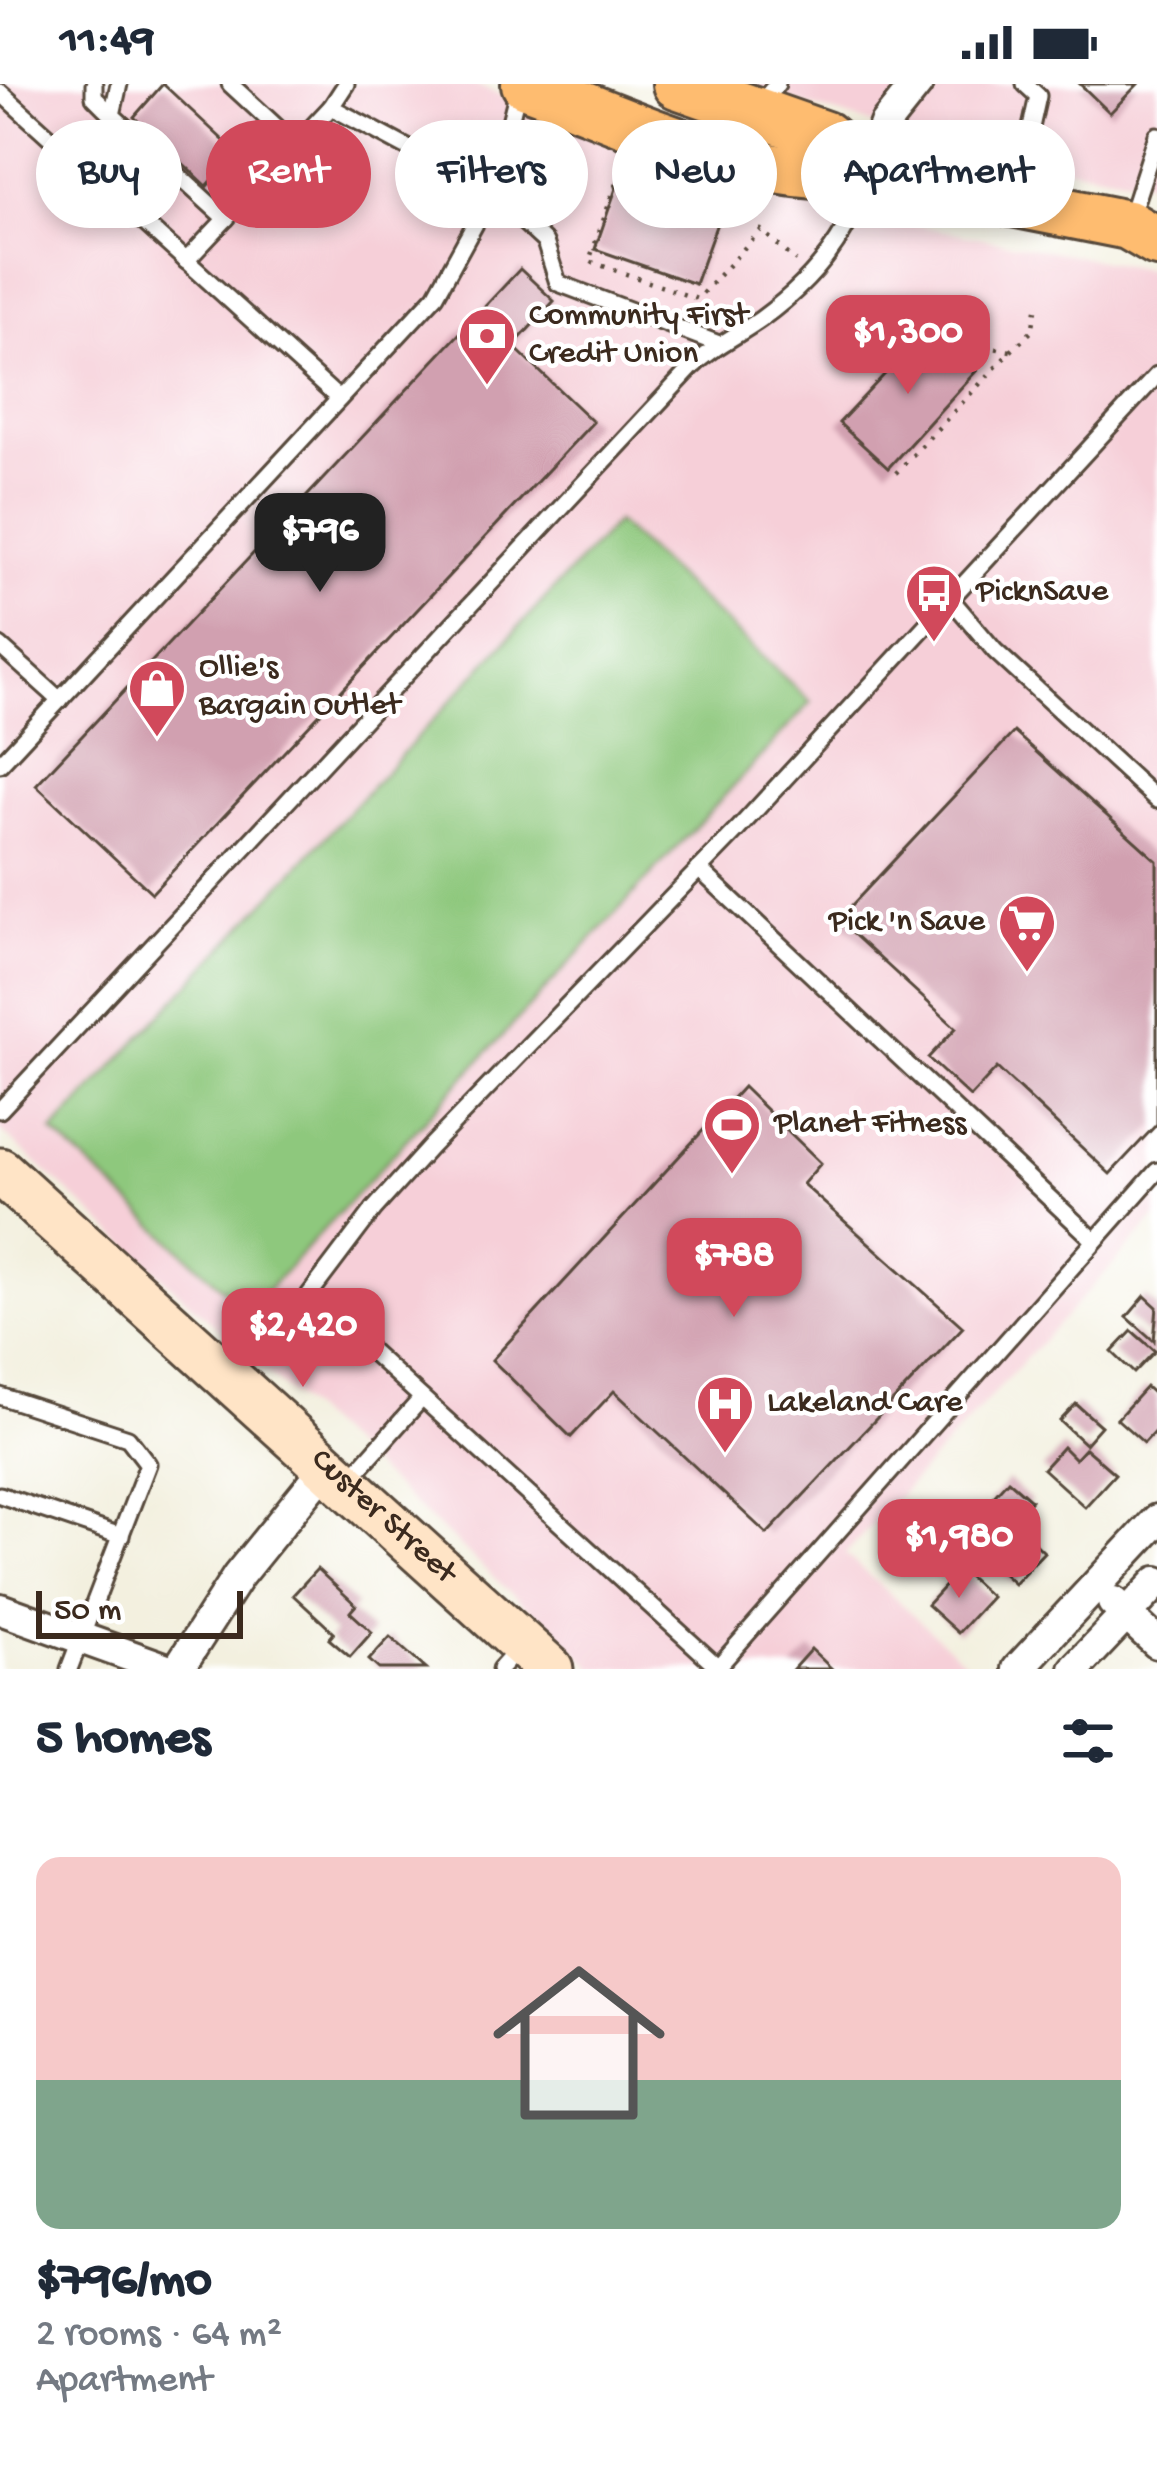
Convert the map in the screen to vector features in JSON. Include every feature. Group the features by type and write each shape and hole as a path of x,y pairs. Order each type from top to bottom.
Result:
{"main road":[{"path":"523,84 764,166 801,173"},
{"path":"677,84 766,96 801,120"},
{"path":"1075,214 1147,226"}],"street":[{"path":"888,120 917,84"},
{"name":"Custer Street","path":"0,1171 336,1475 524,1661"},
{"path":"178,1669 238,1576 336,1475"},
{"path":"1018,1669 1157,1520"},
{"path":"1075,1669 1157,1582"},
{"path":"1096,1586 1157,1643"},
{"path":"0,1609 166,1669"}],"lane":[{"path":"94,84 94,97 206,201"},
{"path":"112,115 119,84"},
{"path":"230,84 269,120"},
{"path":"319,120 346,84"},
{"path":"513,120 523,84"},
{"path":"1025,84 1038,96 1033,120"},
{"path":"0,92 339,399"},
{"path":"331,107 395,137"},
{"path":"1147,226 1157,135"},
{"path":"186,261 217,228"},
{"path":"0,764 436,295 473,228"},
{"path":"530,228 545,242 558,283 719,344"},
{"path":"0,1110 719,344 773,309 850,228"},
{"path":"1157,375 699,868 431,1146 374,1209 309,1295 717,1668 1157,1171"},
{"path":"950,598 995,651 1157,800"},
{"path":"0,646 60,700"},
{"path":"699,868 1093,1239"},
{"path":"0,1396 128,1438 148,1464 69,1669"},
{"path":"336,1475 422,1398"},
{"path":"0,1495 122,1536"}],"path":[{"path":"612,195 589,260 697,298 761,230 810,274"},
{"path":"893,476 1032,331 1036,310"},
{"path":"890,367 930,324 948,341 1011,351"}],"shaded area":[{"path":"0,84 472,84 566,120 395,120 395,228 588,228 588,128 612,138 612,228 777,228 777,187 801,194 801,228 930,228 1157,271 1157,1217 845,1554 973,1669 595,1669 0,1130"},
{"path":"738,84 1157,84 1157,183 1075,169 1075,120 858,120"}],"green space":[{"path":"616,522 811,702 248,1311 53,1132"}],"building":[{"path":"163,84 206,124 206,185 182,162 182,120 134,117"},
{"path":"1080,84 1138,84 1110,113"},
{"path":"612,200 612,228 715,228 695,284 595,249"},
{"path":"520,269 554,301 513,346 593,422 152,893 36,785"},
{"path":"930,326 977,370 888,468 839,423"},
{"name":"Pick 'n Save","path":"1014,732 1157,861 1157,1124 1110,1174 997,1068 970,1097 928,1058 956,1028 838,920"},
{"path":"743,1087 821,1163 803,1184 963,1327 767,1534 614,1391 571,1437 492,1360"},
{"path":"1145,1296 1157,1307 1154,1341 1127,1317"},
{"path":"1132,1331 1155,1351 1134,1373 1112,1352"},
{"path":"1146,1387 1157,1397 1157,1429 1144,1443 1117,1419"},
{"path":"1076,1404 1101,1426 1085,1444 1060,1421"},
{"path":"1063,1447 1075,1459 1085,1448 1115,1474 1085,1507 1043,1469"},
{"path":"1008,1480 1031,1500 1012,1521 989,1501"},
{"path":"1017,1526 1044,1552 1014,1584 987,1559"},
{"path":"317,1569 356,1605 350,1612 372,1632 350,1657 329,1639 334,1633 293,1595"},
{"path":"960,1569 991,1597 958,1633 927,1605"},
{"path":"390,1637 426,1669 379,1669 369,1660"},
{"path":"811,1649 832,1669 793,1669"}],"place":[{"name":"Community First Credit Union","path":"487,387"},
{"name":"PicknSave","path":"934,644"},
{"name":"Ollie's Bargain Outlet","path":"157,739"},
{"name":"Pick 'n Save","path":"1027,974"},
{"name":"Planet Fitness","path":"732,1176"},
{"name":"Lakeland Care","path":"725,1455"}]}
